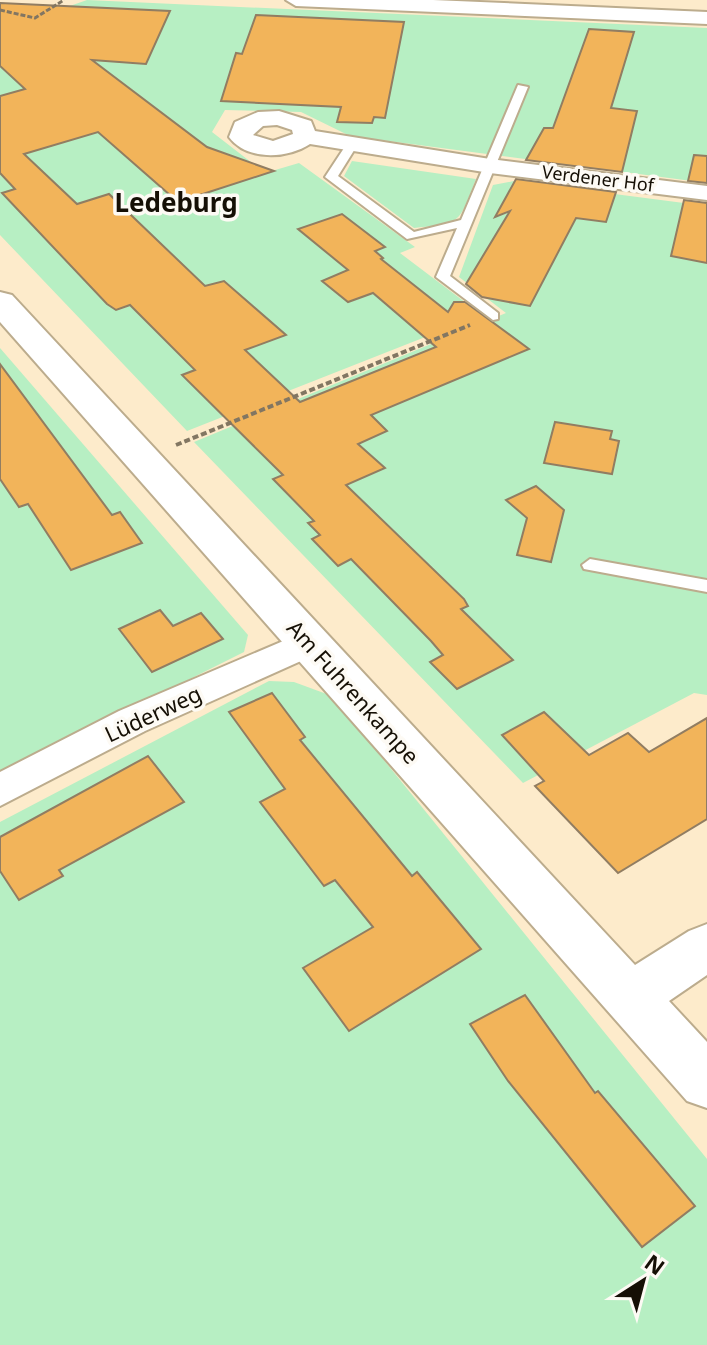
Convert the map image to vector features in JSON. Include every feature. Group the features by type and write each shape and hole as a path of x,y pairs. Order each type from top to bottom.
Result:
{"street":[{"path":"296,0 582,6 707,18"},
{"name":"Verdener Hof","path":"305,136 490,166 707,193"},
{"name":"Am Fuhrenkampe","path":"0,302 707,1082"},
{"name":"Lüderweg","path":"0,790 132,721 309,643"},
{"path":"631,996 707,947"}],"lane":[{"path":"493,316 443,277 522,87"},
{"path":"352,144 331,177 412,236 466,222"},
{"path":"590,565 707,586"}],"path":[{"path":"0,10 35,18 64,0"},
{"path":"142,459 493,316"}],"green space":[{"path":"87,0 707,28 707,183 350,136 301,112 225,110 212,132 265,173 299,163 415,247 400,253 478,312 476,317 187,431 0,235 0,14 27,21"},
{"path":"352,161 476,179 457,218 442,225 414,228 344,176"},
{"path":"514,181 707,206 707,695 694,693 523,783 194,442 506,313 459,277 493,185"},
{"path":"0,348 248,635 244,652 0,774"},
{"path":"269,681 294,682 332,696 707,1159 707,1345 0,1345 0,822"}],"building":[{"path":"0,3 170,11 146,64 92,60 207,147 274,171 178,202 98,132 24,154 77,204 109,194 205,286 224,281 286,335 245,350 300,402 436,347 373,293 348,302 322,281 348,270 298,229 342,214 385,247 375,251 381,259 448,312 454,302 465,302 529,349 371,415 387,431 358,444 385,468 346,485 464,599 468,606 461,609 513,660 457,689 430,662 443,655 431,641 351,559 338,566 312,539 320,535 308,523 314,521 273,479 283,475 182,375 195,370 130,305 116,310 107,304 2,193 15,189 0,173 0,96 25,89 0,66"},
{"path":"256,15 404,22 385,118 374,117 372,123 337,122 341,107 221,101 236,53 242,54"},
{"path":"589,29 634,32 611,108 637,111 622,172 526,160 544,128 553,128"},
{"path":"694,155 707,156 707,183 688,181"},
{"path":"516,179 616,192 606,222 576,218 530,306 482,297 466,284 510,211 495,217"},
{"path":"684,200 707,203 707,263 671,256"},
{"path":"0,364 112,515 120,512 142,543 71,570 28,504 19,507 0,479"},
{"path":"555,422 612,431 610,439 619,441 612,474 544,463"},
{"path":"536,486 564,510 551,562 517,555 527,518 506,500"},
{"path":"160,610 173,626 201,613 223,639 152,672 119,629"},
{"path":"272,693 305,737 300,740 412,876 417,872 481,949 349,1031 303,968 373,927 335,880 324,886 260,802 285,789 229,712"},
{"path":"544,712 589,755 628,733 649,752 707,718 707,819 618,873 535,786 544,781 502,735"},
{"path":"148,756 184,802 59,870 63,876 19,900 0,871 0,837"},
{"path":"525,995 595,1093 598,1091 695,1206 642,1247 508,1081 470,1024"}],"district":[{"name":"Ledeburg","path":"176,203"}]}
